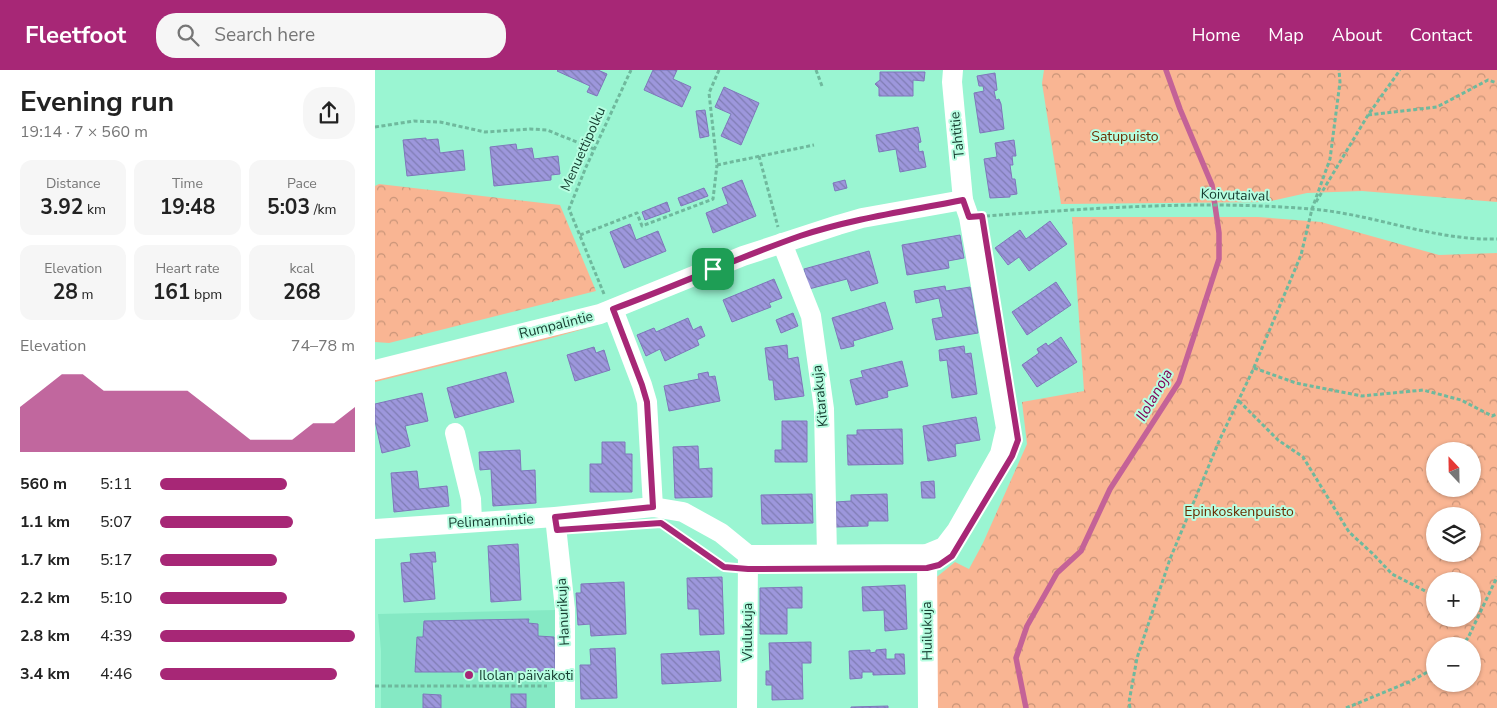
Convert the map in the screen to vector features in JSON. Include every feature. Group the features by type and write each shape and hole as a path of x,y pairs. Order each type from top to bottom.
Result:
{"street":[{"name":"Tahtitie","path":"953,70 952,82 966,209"},
{"name":"Rumpalintie","path":"375,370 601,314 607,298 743,256 785,234 862,218 966,209"},
{"path":"748,562 827,555 927,554 943,547 957,530 1000,454 1006,428 966,209"},
{"name":"Kitarakuja","path":"785,234 811,316 824,408 827,555"},
{"path":"607,298 647,402 653,507"},
{"path":"455,433 471,498 472,521"},
{"name":"Pelimannintie","path":"375,529 472,521 555,517 653,507 683,512 721,533 748,562"},
{"name":"Hanurikuja","path":"555,517 565,609 565,708"},
{"name":"Huilukuja","path":"927,554 928,708"},
{"name":"Viulukuja","path":"747,708 748,562"}],"path":[{"name":"Menuettipolku","path":"607,298 569,209 594,149 631,70"},
{"path":"580,235 637,213 642,226 713,199 717,165 709,93 719,70"},
{"path":"816,70 821,86"},
{"path":"1130,708 1129,702 1137,658 1170,559 1220,439 1254,368 1301,255 1311,209 1330,159 1339,70"},
{"path":"1311,209 1368,115 1400,70"},
{"path":"1368,115 1437,107 1487,80 1497,83"},
{"path":"375,127 415,121 440,122 485,132 530,129 547,130 594,149"},
{"path":"717,165 814,145"},
{"path":"759,156 778,228 785,234"},
{"name":"Koivutaival","path":"966,209 1207,205 1311,209 1349,214 1479,240 1497,239"},
{"path":"1254,368 1296,383 1362,396 1423,390 1461,400 1492,416 1497,414"},
{"path":"1239,401 1278,440 1303,457 1349,532 1392,574 1426,591"},
{"path":"669,529 724,567 748,562"},
{"path":"1481,609 1497,577"},
{"path":"1346,708 1409,682 1426,673"},
{"path":"375,686 565,686"}],"shaded area":[{"name":"Ilolan päiväkoti","path":"556,610 558,708 381,708 381,651 378,614"}],"green space":[{"name":"Satupuisto","path":"1044,70 1497,70 1497,202 1362,191 1307,193 1267,202 1061,204 1042,83"},
{"path":"379,184 560,205 596,291 389,343 375,342 375,186"},
{"name":"Epinkoskenpuisto","path":"1072,217 1258,217 1321,222 1439,255 1497,253 1497,708 936,708 933,580 955,562 969,569 983,543 1027,444 1022,402 1084,391"},
{"path":"594,326 552,338 375,382 375,379"}],"building":[{"path":"558,70 598,70 607,74 597,96 587,92 590,86"},
{"path":"653,70 677,70 673,79 691,87 682,107 644,90"},
{"path":"880,72 925,72 924,81 913,80 913,96 879,96 879,88 875,84 880,80"},
{"path":"995,73 997,90 994,91 996,100 999,99 1001,104 1004,129 980,133 974,93 984,91 983,86 979,86 977,76"},
{"path":"724,87 759,103 741,145 721,136 731,114 715,107"},
{"path":"705,110 709,136 700,138 696,111"},
{"path":"918,127 921,142 918,143 919,152 923,151 926,167 900,172 896,149 879,152 876,135"},
{"path":"426,138 426,140 438,139 440,153 463,150 465,170 407,176 403,140"},
{"path":"1014,140 1016,156 1012,156 1013,165 1010,165 1012,179 1015,179 1017,194 1010,195 1010,197 990,198 984,159 997,157 995,143"},
{"path":"516,144 517,150 532,148 534,159 558,156 560,174 551,175 551,180 494,186 490,147"},
{"path":"742,180 756,216 713,233 706,213 728,204 722,188"},
{"path":"845,180 847,188 835,191 833,183"},
{"path":"704,188 708,196 681,206 678,198"},
{"path":"667,202 670,211 645,220 642,212"},
{"path":"1050,221 1067,244 1029,271 1019,257 1008,265 995,248 1020,230 1026,239"},
{"path":"630,224 636,240 658,231 666,251 624,268 610,232"},
{"path":"960,235 964,258 948,261 949,268 907,275 902,245"},
{"path":"869,251 878,283 851,291 847,279 809,289 804,269"},
{"path":"774,279 782,298 769,303 771,307 732,322 723,300"},
{"path":"1056,282 1071,305 1027,335 1012,312"},
{"path":"945,286 946,291 970,287 978,333 936,340 932,319 943,317 939,298 916,303 914,291"},
{"path":"885,302 893,329 853,341 854,346 841,349 832,318"},
{"path":"793,313 798,326 781,333 776,320"},
{"path":"688,318 693,330 701,326 705,336 697,340 699,345 665,361 660,349 646,356 637,335 654,328 656,332"},
{"path":"1061,337 1077,362 1037,387 1022,365 1039,353 1037,349 1046,343 1048,346"},
{"path":"787,345 788,359 798,357 804,396 775,400 773,380 769,380 765,348"},
{"path":"964,346 965,354 971,353 977,394 952,398 947,360 940,361 939,350"},
{"path":"594,347 596,353 604,350 610,370 575,381 567,355"},
{"path":"902,361 908,386 887,391 888,397 856,405 850,380 863,377 861,371"},
{"path":"506,372 514,402 455,418 447,388"},
{"path":"708,372 709,377 715,376 720,401 669,411 664,386 699,379 698,374"},
{"path":"422,393 428,421 405,426 410,446 382,453 375,421 375,404"},
{"path":"976,417 980,440 955,444 956,456 928,461 923,426"},
{"path":"782,421 807,421 807,462 775,462 775,450 782,450"},
{"path":"902,429 903,464 848,465 847,435 857,435 857,430"},
{"path":"602,442 625,442 625,454 632,454 632,492 590,492 590,464 602,464"},
{"path":"698,446 699,469 712,468 712,497 675,498 673,447"},
{"path":"520,450 521,471 535,470 536,503 493,506 491,469 480,470 479,452"},
{"path":"417,471 419,489 447,486 449,506 394,512 391,473"},
{"path":"934,481 935,498 922,498 921,482"},
{"path":"812,494 813,523 762,524 761,495"},
{"path":"887,494 888,521 868,521 868,526 836,527 836,502 851,501 851,495"},
{"path":"518,544 521,600 491,602 488,546"},
{"path":"435,552 436,562 432,562 435,599 404,602 401,563 411,562 410,554"},
{"path":"722,577 724,634 700,635 699,609 688,609 687,578"},
{"path":"624,582 626,634 591,636 590,624 578,625 576,593 581,593 581,584"},
{"path":"905,585 907,629 885,631 884,610 863,611 862,587"},
{"path":"802,587 802,608 787,608 787,634 760,634 760,588"},
{"path":"529,619 528,623 538,624 538,636 554,637 555,672 415,672 417,637 423,637 424,621"},
{"path":"811,642 811,663 802,663 803,699 772,700 772,685 766,685 766,671 770,671 769,643"},
{"path":"615,648 617,698 581,699 580,665 591,665 590,649"},
{"path":"886,649 886,659 895,659 895,654 904,654 905,674 873,675 873,672 862,672 862,678 850,679 849,651 870,650 870,653"},
{"path":"719,651 721,681 662,684 661,654"},
{"path":"423,694 441,695 441,708 423,708"},
{"path":"511,694 526,694 526,708 511,708"},
{"path":"888,706 888,708 851,708 851,707"}],"waterway":[{"name":"Ilolanoja","path":"1026,708 1016,658 1027,626 1057,573 1081,551 1110,489 1179,382 1219,259 1219,233 1212,185 1166,70"}],"place":[{"name":"Ilolan päiväkoti","path":"469,675"}],"route":[{"path":"963,200 969,217 982,216 1017,424 1018,440 1012,456 952,556 939,565 927,568 748,569 724,567 661,523 557,530 555,517 653,507 647,402 613,309 713,269 743,256 800,236 862,218 963,200"}]}
